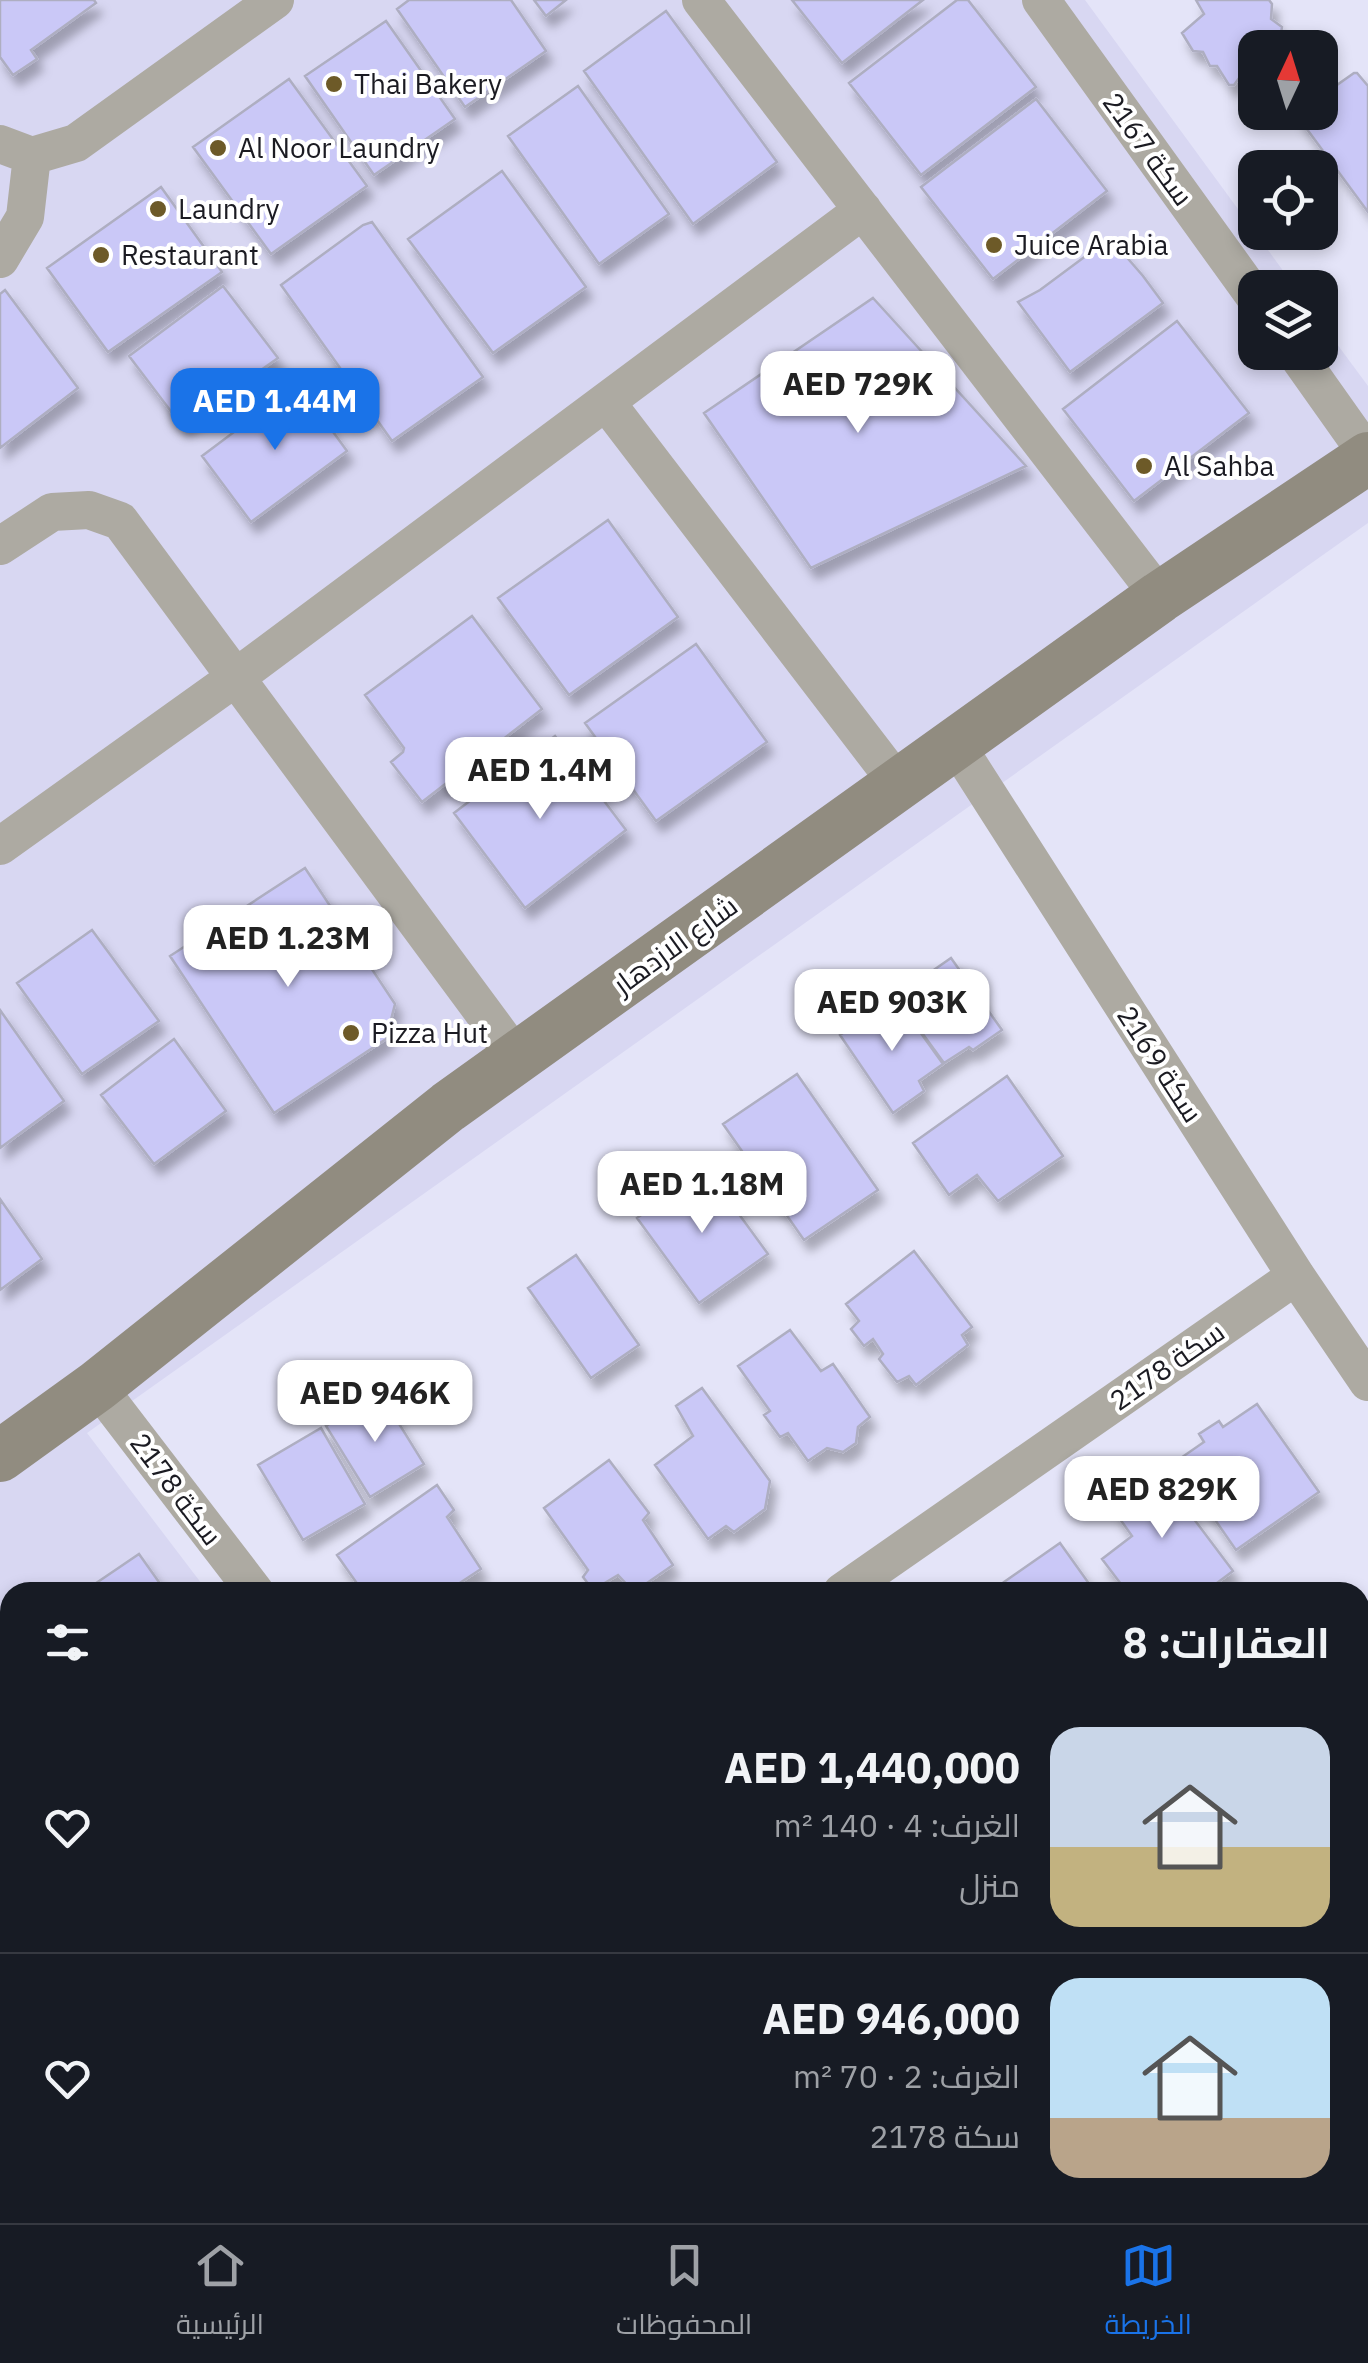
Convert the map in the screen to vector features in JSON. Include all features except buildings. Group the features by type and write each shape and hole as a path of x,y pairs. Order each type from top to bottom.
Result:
{"street":[{"path":"0,259 25,217 16,150 76,142 275,0"},
{"path":"702,0 1160,597"},
{"name":"سكة 2167","path":"1041,0 1238,274"},
{"path":"0,846 235,678 862,210"},
{"path":"1307,370 1368,457"},
{"path":"606,402 899,785"},
{"name":"شارع الازدهار","path":"0,1456 98,1386 448,1106 1160,597 1368,457"},
{"path":"0,546 52,512 88,510 120,521 516,1058"},
{"name":"سكة 2169","path":"956,743 1296,1276 1368,1382"},
{"name":"سكة 2178","path":"871,1582 1296,1276"},
{"name":"سكة 2178","path":"98,1386 247,1582"}],"shaded area":[{"path":"0,0 1085,0 1238,209 1238,250 1268,250 1283,270 1238,270 1238,370 1338,370 1338,345 1368,386 1368,523 87,1433 200,1582 0,1582"}],"place":[{"name":"Thai Bakery","path":"334,84"},
{"name":"Al Noor Laundry","path":"218,148"},
{"name":"Laundry","path":"158,209"},
{"name":"Juice Arabia","path":"994,245"},
{"name":"Restaurant","path":"101,255"},
{"name":"Al Sahba","path":"1144,466"},
{"name":"Pizza Hut","path":"351,1033"}]}
